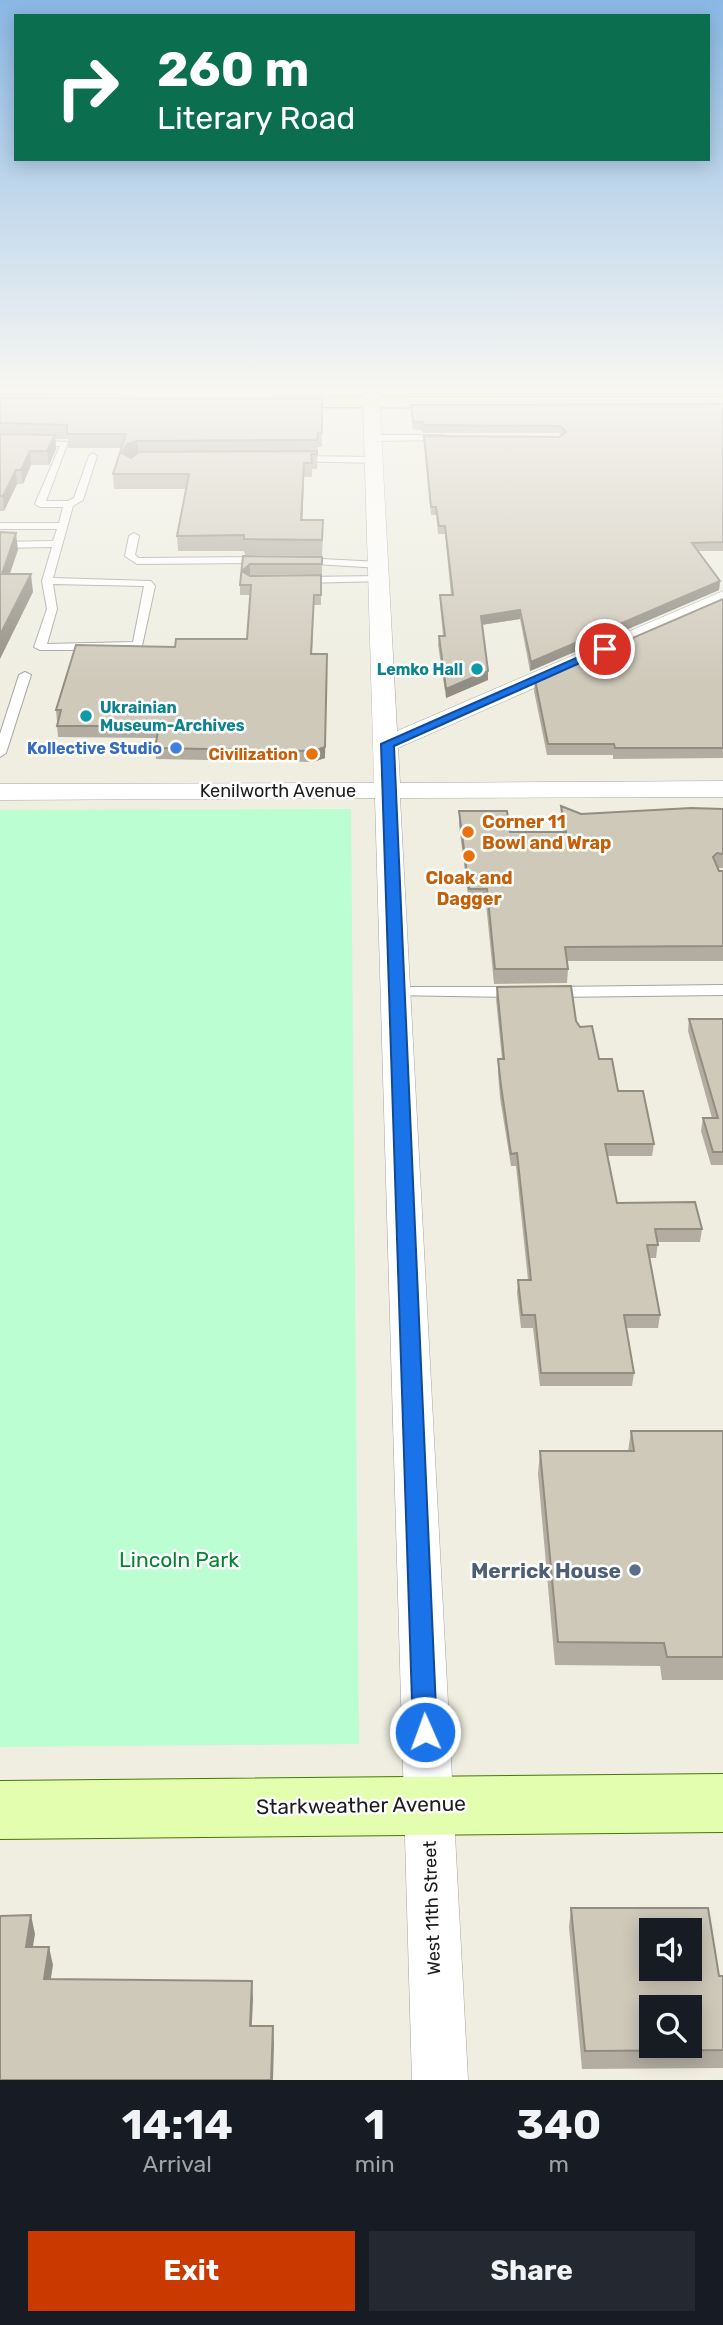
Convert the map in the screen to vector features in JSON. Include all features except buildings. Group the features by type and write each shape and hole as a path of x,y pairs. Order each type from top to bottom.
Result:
{"street":[{"name":"West 11th Street","path":"376,490 440,2080"},
{"path":"387,744 723,597"},
{"name":"Kenilworth Avenue","path":"0,792 723,789"},
{"name":"Starkweather Avenue","path":"0,1810 723,1803"}],"lane":[{"path":"46,490 40,504 69,504 78,500 81,490"},
{"path":"47,582 147,583 150,586 138,644 127,647 40,647 52,609 47,582 69,504"},
{"path":"0,526 61,526"},
{"path":"134,536 130,556 137,561 271,560"},
{"path":"0,545 59,544"},
{"path":"284,560 380,572"},
{"path":"290,580 380,572"},
{"path":"0,753 25,675"},
{"path":"396,992 723,990"}],"green space":[{"name":"Lincoln Park","path":"351,809 359,1744 0,1747 0,810"}],"place":[{"name":"Lemko Hall","path":"477,669"},
{"name":"Ukrainian Museum-Archives","path":"86,716"},
{"name":"Kollective Studio","path":"176,748"},
{"name":"Civilization","path":"312,754"},
{"name":"Corner 11 Bowl and Wrap","path":"468,832"},
{"name":"Cloak and Dagger","path":"469,856"},
{"name":"Merrick House","path":"635,1570"}],"route":[{"path":"425,1732 387,744 605,649"}]}
